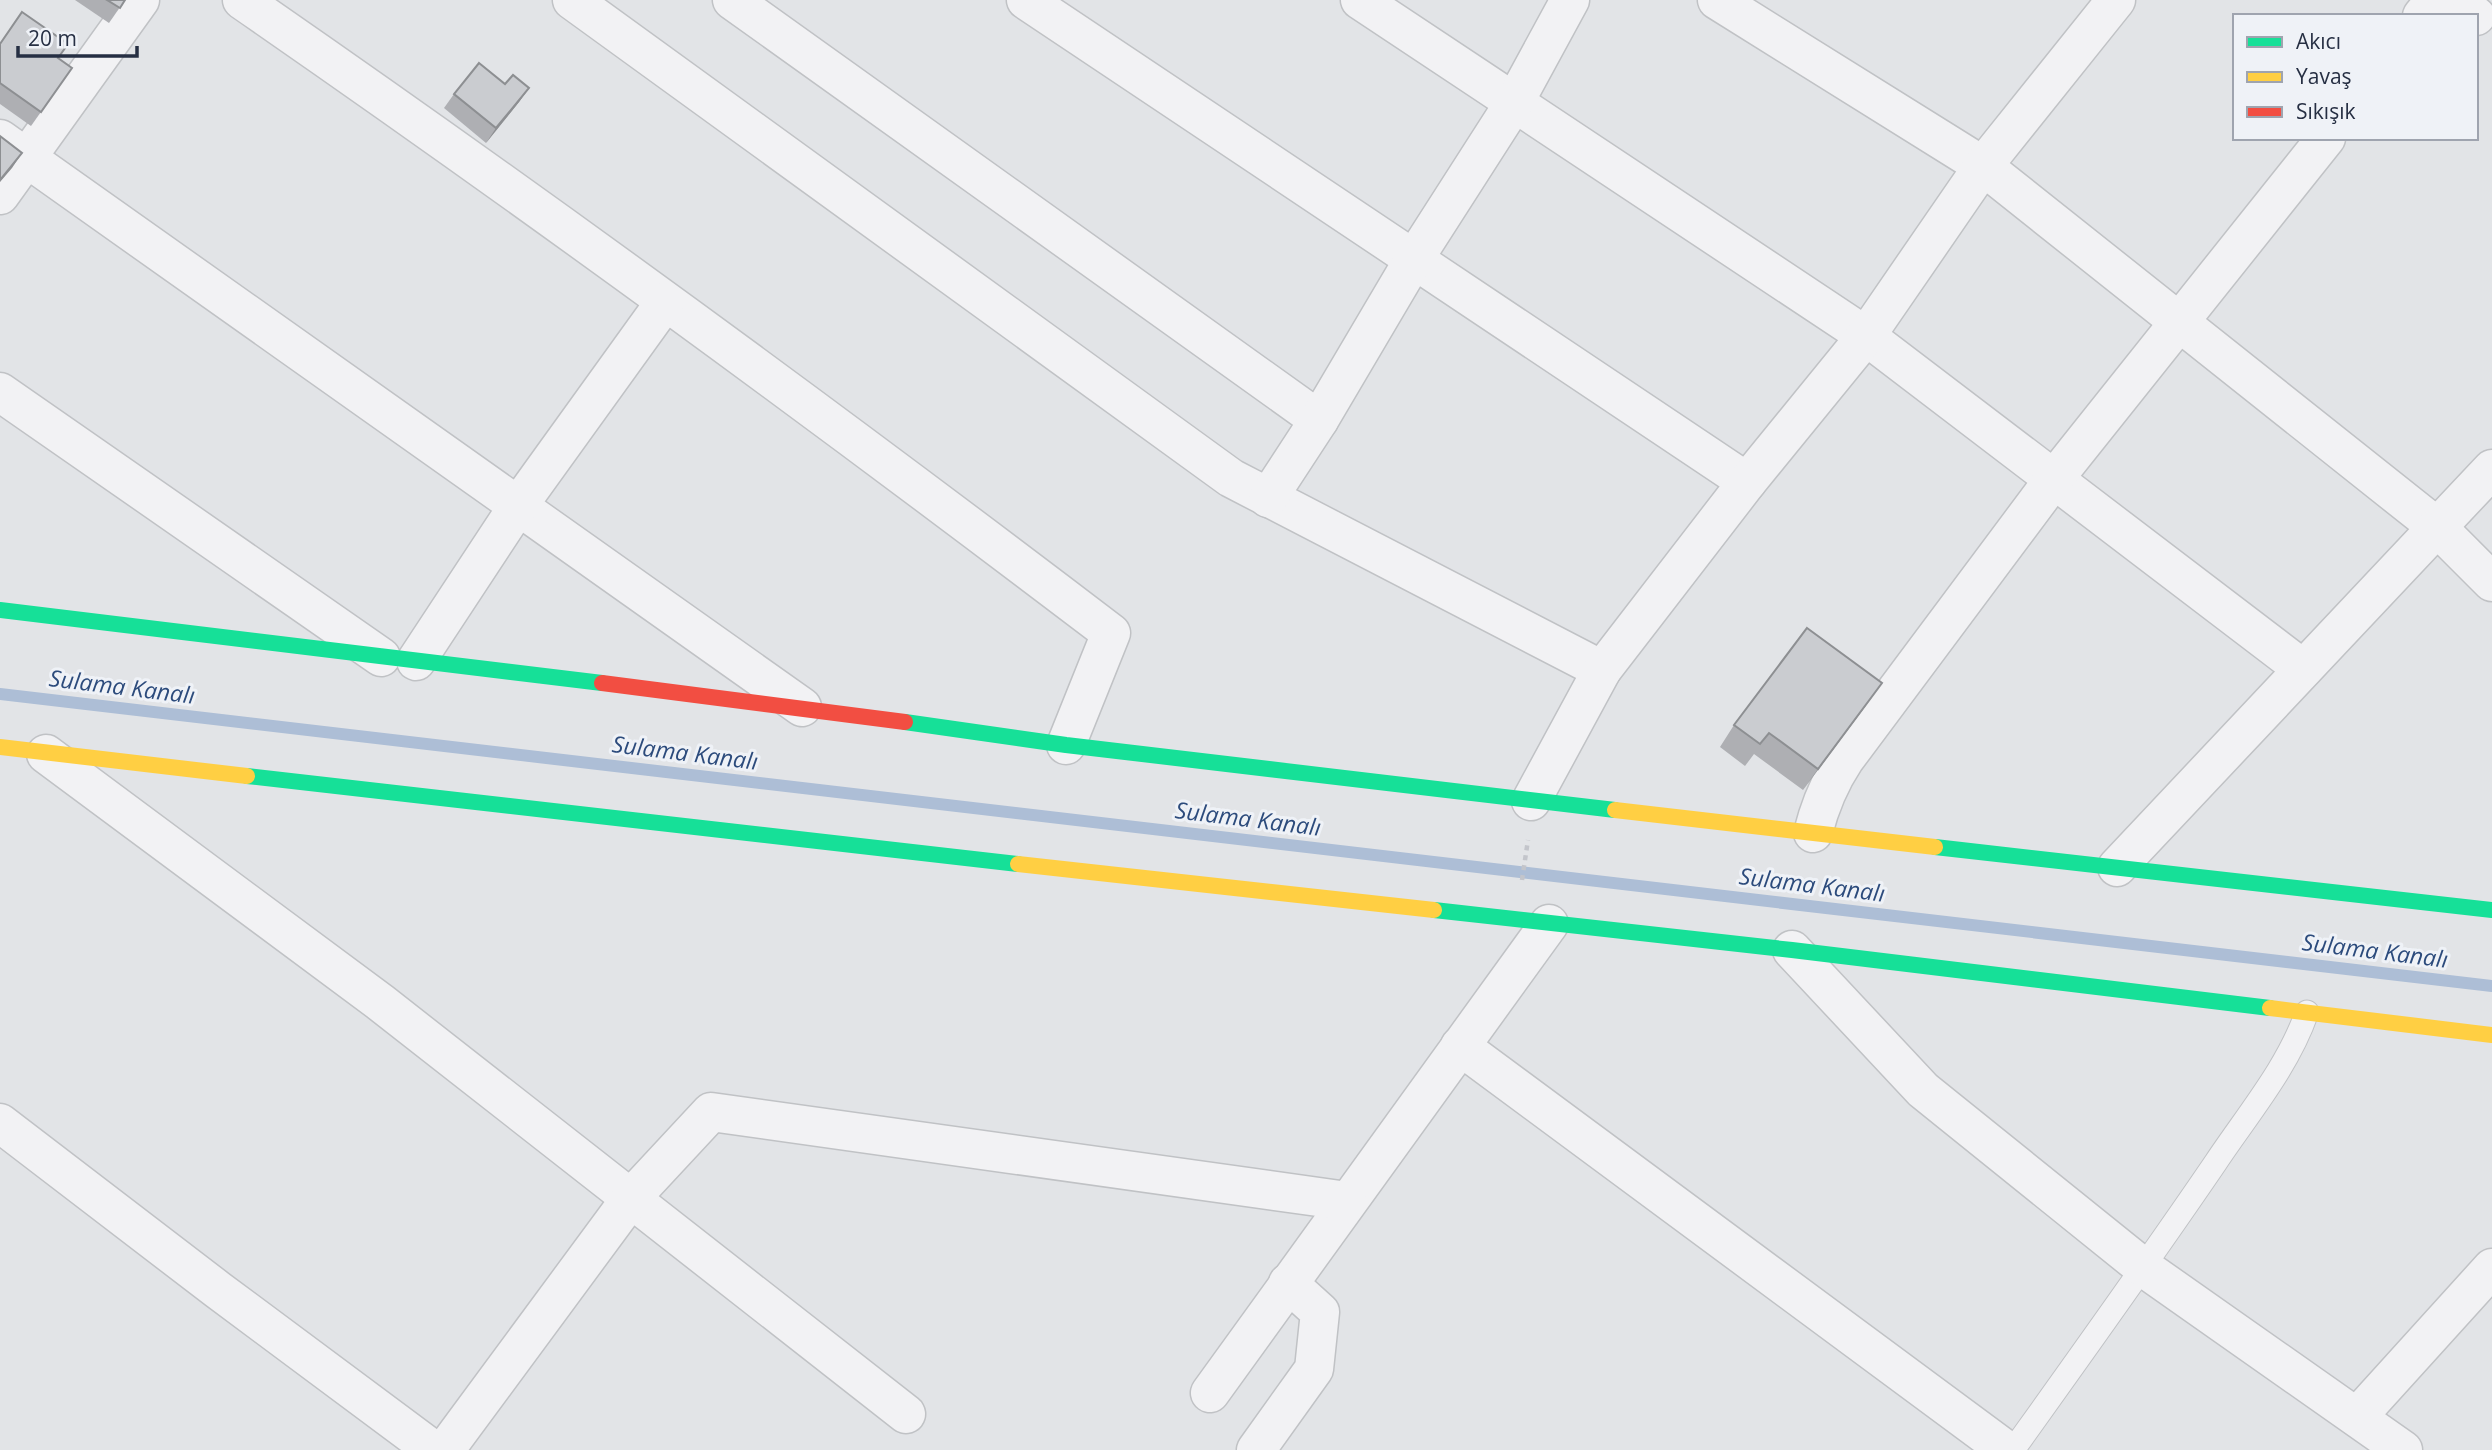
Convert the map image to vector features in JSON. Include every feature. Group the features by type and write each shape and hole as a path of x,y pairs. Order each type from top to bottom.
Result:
{"street":[{"path":"0,195 14,149 140,0"},
{"path":"242,0 355,78 896,469 1111,633 1066,745"},
{"path":"572,0 1231,478 1602,670"},
{"path":"732,0 1319,420"},
{"path":"1026,0 1747,482"},
{"path":"1360,0 1866,336 2304,669"},
{"path":"1269,498 1319,420 1414,259 1514,103 1570,0"},
{"path":"1717,0 1764,12 1983,166 2437,527 2492,582"},
{"path":"1530,818 1602,670 1747,482 1866,336 1983,166 2116,0"},
{"path":"2424,14 2435,0"},
{"path":"2454,0 2473,14"},
{"path":"1813,833 1830,781 1845,759 2054,479 2324,140"},
{"path":"14,149 802,707"},
{"path":"399,659 518,506 665,302"},
{"path":"0,392 399,659"},
{"path":"2117,867 2492,469"},
{"path":"0,610 802,707 1066,745 1530,818 1813,833 2492,910"},
{"path":"0,747 1792,950 2492,1035"},
{"path":"46,754 380,1002 906,1414"},
{"path":"1210,1393 1549,924"},
{"path":"1792,950 1923,1090 2144,1268 2403,1450"},
{"path":"1460,1046 2006,1450"},
{"path":"445,1450 631,1198 712,1112 1347,1201"},
{"path":"0,1123 433,1450"},
{"path":"2357,1417 2492,1268"},
{"path":"1256,1450 1314,1369 1320,1312 1288,1283"}],"lane":[{"path":"2013,1450 2144,1268 2280,1068 2301,1031 2307,1012"}],"path":[{"path":"1521,889 1530,818"}],"building":[{"path":"107,0 125,0 120,8"},
{"path":"22,12 68,44 58,58 72,68 41,112 0,83 0,44"},
{"path":"479,63 505,84 513,75 529,88 496,128 454,94"},
{"path":"0,136 22,153 0,180"},
{"path":"1807,628 1882,683 1818,769 1769,733 1760,744 1734,725"}],"waterway":[{"name":"Sulama Kanalı","path":"0,694 2492,986"}],"traffic: fast":[{"path":"0,610 602,683"},
{"path":"905,722 1066,745 1615,810"},
{"path":"247,776 1018,864"},
{"path":"1935,847 2492,910"},
{"path":"1434,910 2270,1008"}],"traffic: slow":[{"path":"0,747 247,776"},
{"path":"1615,810 1935,847"},
{"path":"1018,864 1434,910"},
{"path":"2270,1008 2492,1035"}],"traffic: jam":[{"path":"602,683 905,722"}]}
